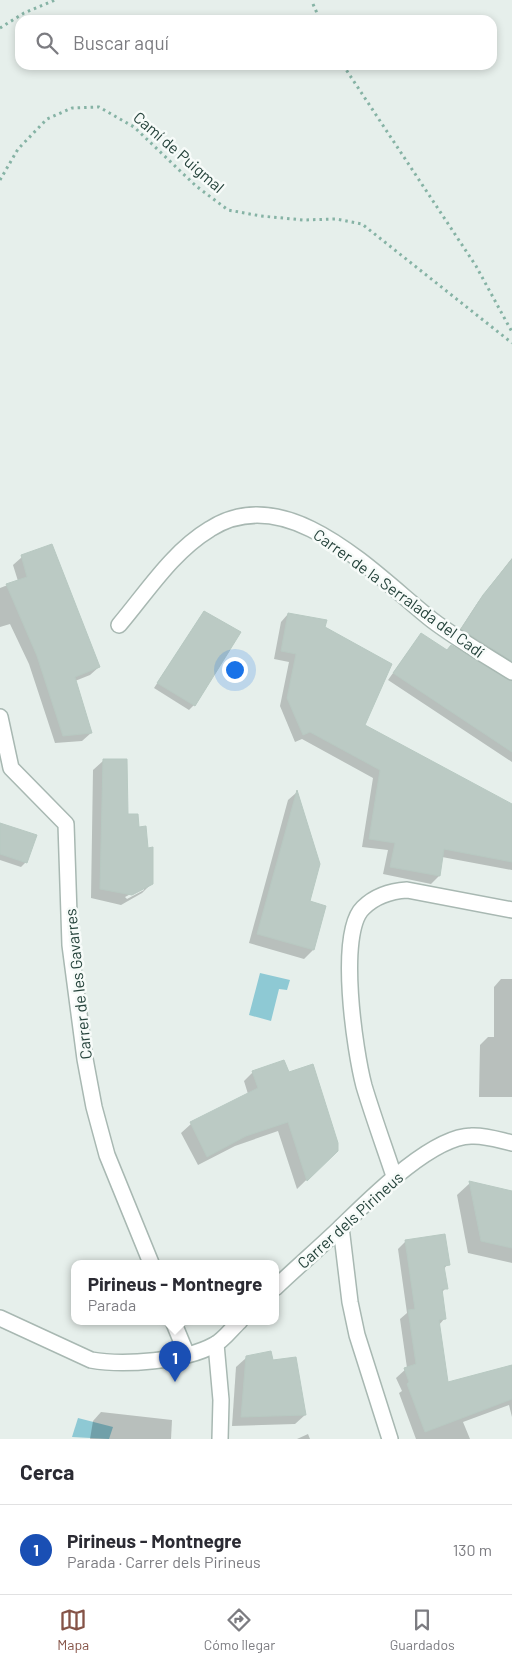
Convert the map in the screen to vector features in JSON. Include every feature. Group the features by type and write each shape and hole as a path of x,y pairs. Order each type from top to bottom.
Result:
{"street":[{"name":"Carrer de la Serralada del Cadí","path":"119,626 182,550 210,528 231,518 280,516 324,535 434,621 512,672"},
{"name":"Carrer de les Gavarres","path":"0,717 11,768 66,824 70,945 85,1059 94,1107 107,1154 150,1260"},
{"path":"394,1176 374,1117 358,1055 349,970 352,926 362,909 392,891 407,890 512,910"},
{"name":"Carrer dels Pirineus","path":"279,1284 394,1176 432,1151 450,1142 470,1136 491,1138 512,1144"},
{"path":"341,1227 350,1302 357,1335 390,1439"},
{"path":"0,1318 91,1360 106,1363 187,1355 216,1344 236,1325"},
{"path":"176,1325 187,1355"},
{"path":"216,1344 221,1400 220,1439"}],"path":[{"path":"21,15 55,0"},
{"path":"312,4 318,15"},
{"path":"0,28 15,19"},
{"path":"346,70 476,266 512,332"},
{"name":"Camí de Puigmal","path":"0,180 18,149 47,119 72,108 99,107 134,127 196,186 228,210 261,216 303,220 336,219 362,224 512,343"}],"water":[{"path":"260,973 290,980 287,990 279,989 271,1021 249,1015"},
{"path":"78,1418 113,1427 109,1439 72,1437"}],"building":[{"path":"52,544 100,667 75,677 92,733 63,736 37,656 6,584 27,577 21,555"},
{"path":"512,559 512,661 461,629 483,595"},
{"path":"204,611 241,632 195,706 157,683"},
{"path":"288,613 327,620 325,627 392,664 365,725 512,804 512,862 444,849 440,876 390,867 395,843 369,839 380,770 310,732 303,735 287,698 296,654 281,651"},
{"path":"421,633 447,650 451,645 512,681 512,752 393,673"},
{"path":"103,759 127,759 128,814 138,814 139,827 146,826 148,848 153,847 153,884 132,895 100,889"},
{"path":"297,790 320,864 310,901 326,906 314,950 257,934"},
{"path":"0,823 37,835 27,863 0,854"},
{"path":"284,1060 289,1072 313,1064 338,1143 338,1151 307,1181 288,1122 246,1136 207,1157 190,1122 258,1088 252,1071"},
{"path":"469,1181 512,1191 512,1248 481,1241"},
{"path":"445,1234 450,1265 444,1266 448,1289 442,1289 446,1319 439,1320 448,1382 512,1365 512,1399 425,1432 407,1384 409,1382 404,1368 416,1364 408,1310 415,1309 405,1240"},
{"path":"271,1351 273,1360 296,1357 306,1415 241,1417 246,1356"}],"place":[{"name":"Pirineus - Montnegre","path":"175,1382"}]}
